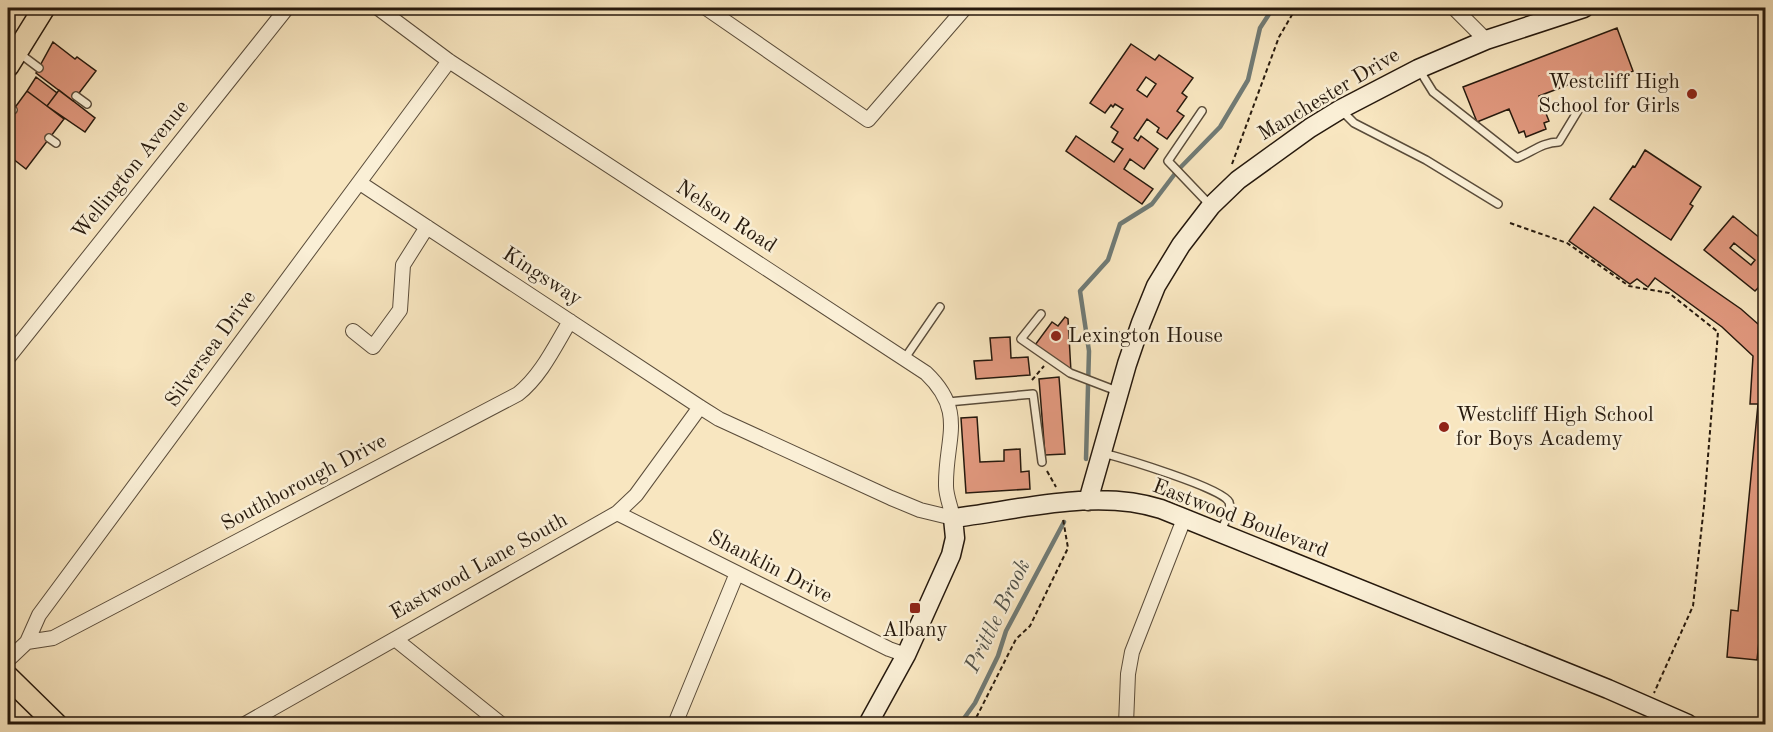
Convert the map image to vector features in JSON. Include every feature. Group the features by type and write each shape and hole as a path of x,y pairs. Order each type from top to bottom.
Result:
{"main road":[{"path":"12,59 44,8"},
{"path":"8,677 56,724"}],"street":[{"name":"Wellington Avenue","path":"8,358 287,8"},
{"name":"Nelson Road","path":"378,8 448,61 905,358 935,381 948,402 952,429 946,489 953,518"},
{"path":"706,8 868,120 965,8"},
{"path":"1454,8 1486,40"},
{"name":"Manchester Drive","path":"1088,501 1141,322 1156,286 1181,245 1211,206 1238,180 1268,157 1341,109 1418,69 1486,40 1584,8"},
{"name":"Silversea Drive","path":"8,660 27,642 39,615 448,61"},
{"name":"Kingsway","path":"360,183 700,408"},
{"path":"353,331 373,347 392,322 400,310 403,265 427,227"},
{"name":"Southborough Drive","path":"27,642 53,638 518,394 533,380 570,321"},
{"name":"Eastwood Boulevard","path":"700,408 719,419 891,498 920,510 953,518 1061,502 1140,502 1220,532 1688,724"},
{"name":"Eastwood Lane South","path":"256,722 394,639 617,513 636,495 700,408"},
{"name":"Shanklin Drive","path":"617,513 889,649 906,655"},
{"path":"868,724 906,655 951,555 955,538 953,518"},
{"path":"1126,724 1128,674 1132,652 1184,519"},
{"path":"675,724 737,573"},
{"path":"394,639 501,724"}],"lane":[{"path":"12,59 39,68"},
{"path":"1418,69 1433,92 1517,158 1547,142 1559,142 1579,108"},
{"path":"76,96 87,104"},
{"path":"1341,109 1353,123 1426,160 1498,204"},
{"path":"1202,111 1168,161 1211,206"},
{"path":"49,138 56,143"},
{"path":"905,358 940,307"},
{"path":"1041,314 1022,339 1076,376 1120,392"},
{"path":"948,402 1034,394 1042,462"},
{"path":"1101,452 1183,479 1218,492 1227,498 1230,504 1229,513 1220,532"}],"path":[{"path":"1233,163 1279,37 1296,8"},
{"path":"1510,223 1568,243 1629,286 1669,293 1718,332 1694,606 1648,706"},
{"path":"1032,380 1049,359"},
{"path":"973,724 1016,639 1030,626 1068,548 1061,502 1054,482 1042,462"}],"building":[{"path":"1617,28 1633,71 1616,78 1618,84 1606,89 1604,85 1600,87 1596,78 1574,86 1573,83 1539,96 1549,121 1544,123 1546,129 1526,137 1524,131 1519,133 1509,109 1477,122 1463,87"},
{"path":"53,42 96,71 73,101 36,73"},
{"path":"1131,44 1155,60 1159,55 1193,78 1182,93 1187,97 1177,111 1184,116 1167,139 1157,132 1159,128 1147,119 1134,138 1138,141 1141,136 1158,149 1144,169 1130,159 1124,169 1153,189 1142,204 1066,151 1076,136 1114,162 1123,149 1112,142 1118,132 1111,127 1123,109 1115,104 1113,107 1111,105 1105,113 1090,103","holes":["1146,77 1156,84 1147,97 1137,90"]},
{"path":"36,77 57,93 47,106 27,91"},
{"path":"59,90 95,118 85,132 47,106"},
{"path":"27,91 64,119 26,169 8,155 8,117"},
{"path":"1645,150 1701,187 1690,204 1693,206 1671,240 1610,199"},
{"path":"1594,207 1741,309 1766,331 1766,614 1762,613 1757,660 1727,657 1731,610 1738,611 1758,404 1750,404 1753,356 1722,327 1655,278 1648,287 1637,279 1630,284 1569,241"},
{"path":"1733,216 1766,243 1766,295 1758,288 1755,291 1704,250","holes":["1734,243 1755,260 1751,265 1730,248"]},
{"name":"Lexington House","path":"1065,317 1068,319 1071,372 1035,345 1052,322 1058,326"},
{"path":"1010,337 1011,358 1028,357 1030,375 976,379 974,361 992,360 990,338"},
{"path":"1059,377 1065,454 1045,455 1039,379"},
{"path":"977,417 980,462 1004,461 1004,450 1020,449 1021,472 1029,471 1030,489 966,493 961,418"}],"waterway":[{"name":"Prittle Brook","path":"1086,459 1089,351 1080,291 1108,260 1120,224 1152,204 1177,171 1220,127 1248,80 1260,28 1273,8"},
{"name":"Prittle Brook","path":"960,724 975,703 998,656 1006,631 1064,522"}],"place":[{"name":"Westcliff High School for Girls","path":"1692,94"},
{"name":"Lexington House","path":"1056,336"},
{"name":"Westcliff High School for Boys Academy","path":"1444,427"},
{"name":"Albany","path":"915,608"}]}
